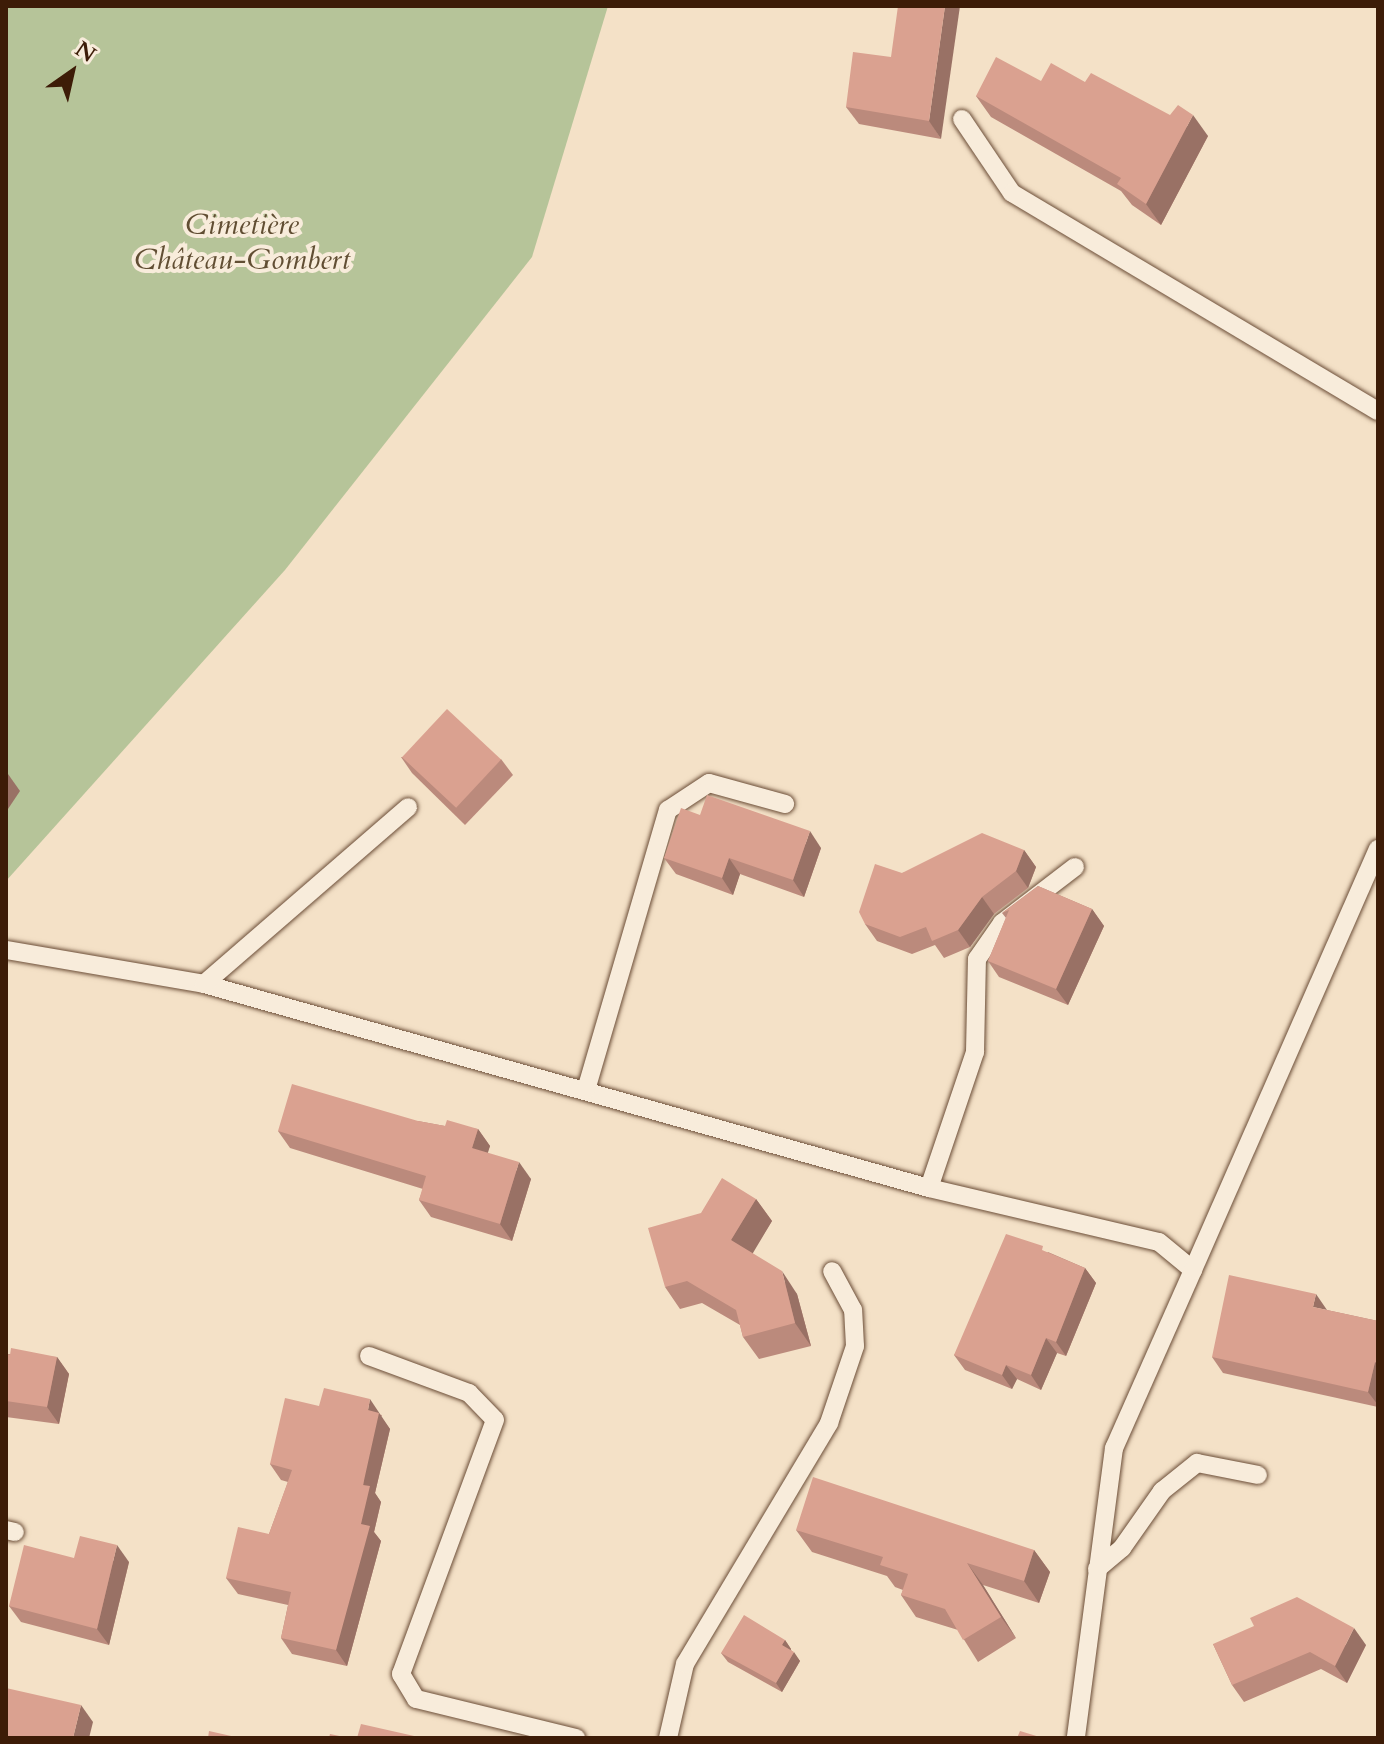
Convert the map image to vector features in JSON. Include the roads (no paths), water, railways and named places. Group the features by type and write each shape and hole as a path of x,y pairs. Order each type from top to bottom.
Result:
{"lane":[{"path":"962,119 1012,193 1378,411"},
{"path":"586,1090 668,810 709,783 785,804"},
{"path":"204,984 408,807"},
{"path":"1076,1738 1114,1448 1378,849"},
{"path":"929,1188 975,1052 977,959 1002,923 1075,867"},
{"path":"6,950 204,984 929,1188 1159,1242 1193,1270"},
{"path":"668,1738 685,1664 829,1423 855,1346 853,1310 832,1271"},
{"path":"369,1356 469,1393 495,1420 401,1674 416,1699 576,1738"},
{"path":"1097,1569 1122,1548 1162,1491 1197,1463 1258,1475"}],"park label":[{"name":"Cimetière Château-Gombert","path":"242,242"}]}
